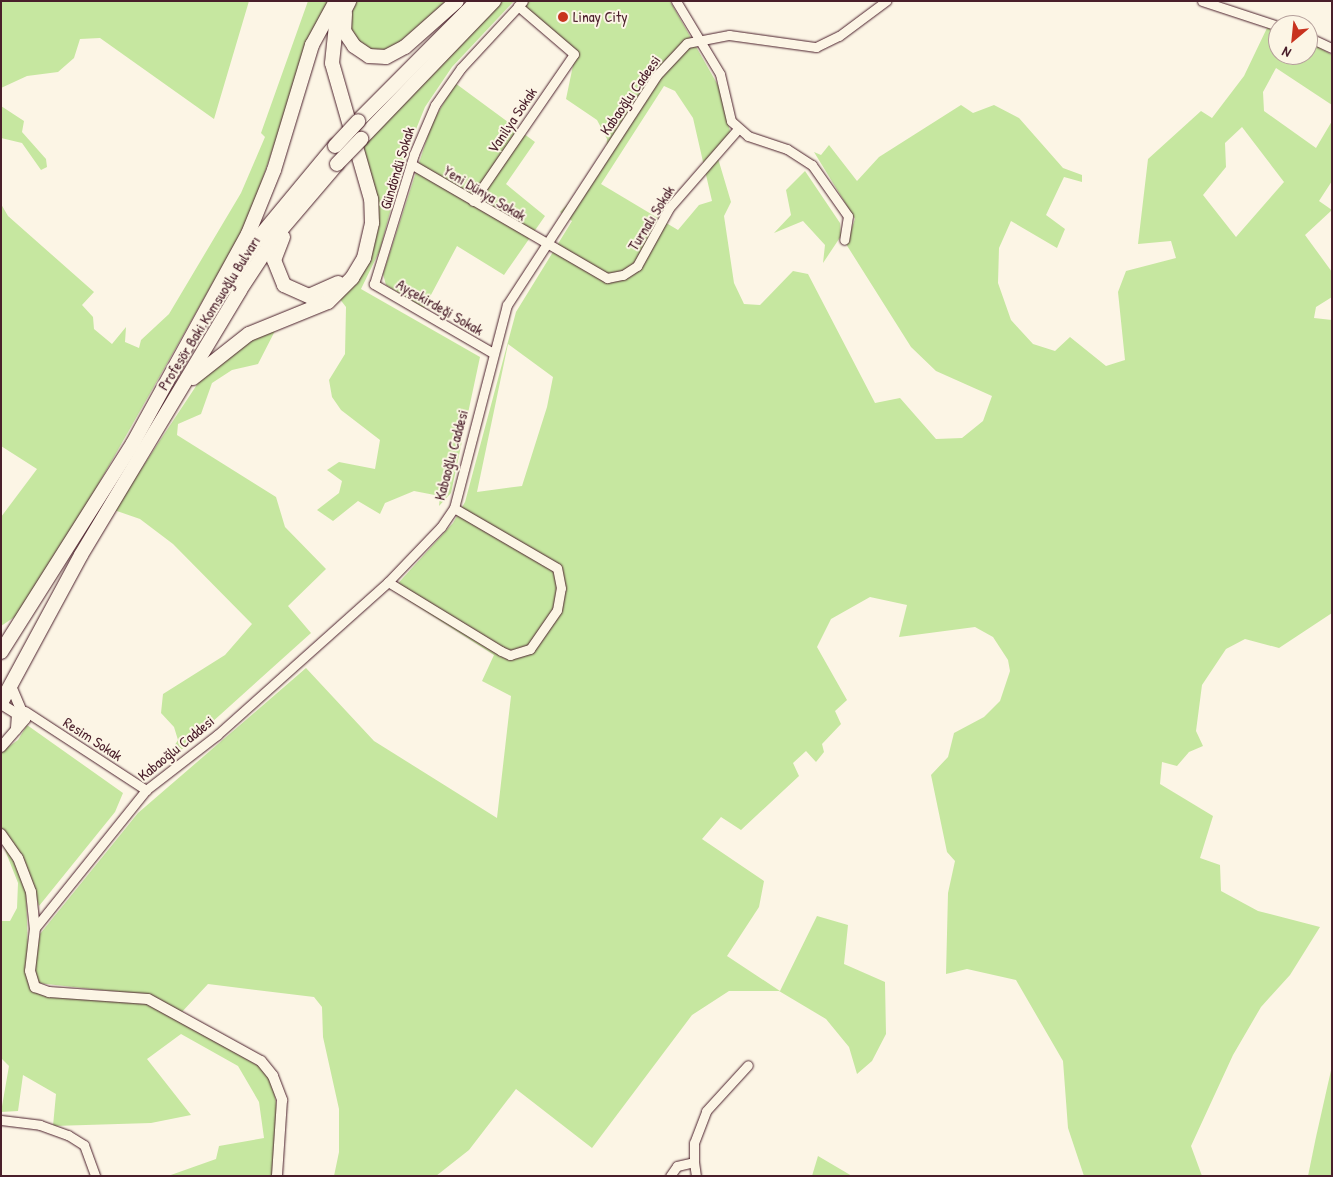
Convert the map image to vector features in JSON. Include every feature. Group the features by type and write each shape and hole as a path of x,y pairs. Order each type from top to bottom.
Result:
{"main road":[{"path":"337,1 325,40 324,72 360,188 364,223 360,246 344,276 328,291 303,295 280,279 275,254 337,164"},
{"path":"184,354 257,215 312,46 337,1"},
{"path":"350,1 343,20 346,37 364,54 380,57 398,52 457,1"},
{"path":"147,444 205,365 249,334 328,302 352,278 364,258 372,224 370,200 332,63 336,27 350,1"},
{"name":"Profesör Baki Komsuoğlu Bulvarı","path":"1,652 92,512 184,354 256,241 358,121 477,1"},
{"name":"Profesör Baki Komsuoğlu Bulvarı","path":"1,703 147,444 252,270 337,164 494,1"},
{"path":"1,675 11,686"}],"street":[{"path":"676,1 726,89 731,121 738,129 802,156 812,165 848,216 844,240"},
{"name":"Kabaoğlu Cadeesi","path":"545,244 656,76 687,43 729,35 816,47 839,36 886,1"},
{"path":"1202,1 1268,23"},
{"name":"Vanilya Sokak","path":"473,201 574,54 520,4"},
{"name":"Gündöndü Sokak","path":"374,284 411,164 446,86 520,4"},
{"path":"1318,42 1332,48"},
{"name":"Turnalı Sokak","path":"545,244 607,278 623,275 637,266 669,208 738,129"},
{"name":"Yeni Dünya Sokak","path":"411,164 545,244"},
{"name":"Kabaoğlu Caddesi","path":"35,928 146,790 216,735 388,582 454,508 507,305 545,244"},
{"name":"Ayçekirdeği Sokak","path":"374,284 493,353"},
{"path":"388,582 501,651 510,655 530,648 557,610 561,588 557,568 454,508"},
{"path":"1,747 23,726 26,711 11,686"},
{"path":"1,703 17,714 12,738"},
{"name":"Resim Sokak","path":"26,711 146,790"},
{"path":"1,834 26,873 35,928 30,971 35,986 49,992 148,999 268,1068 283,1111 277,1176"},
{"path":"696,1176 694,1144 706,1111 748,1064"},
{"path":"1,1120 40,1125 68,1135 84,1146 95,1176"},
{"path":"670,1176 677,1166 694,1162"}],"green space":[{"path":"1,1 249,1 214,119 100,38 80,39 74,58 58,72 27,76 1,88"},
{"path":"308,1 329,1 312,33 249,219 73,529 16,616 1,626 1,517 37,469 1,446 1,204 8,216 94,292 82,305 93,317 94,329 112,344 126,327 125,342 139,348 141,340 169,314 241,193 265,137 261,133"},
{"path":"355,1 447,1 395,46 374,53 347,32"},
{"path":"501,1 514,1 452,67 425,107 404,159 380,250 361,289 480,357 451,493 439,506 440,496 414,491 385,503 380,514 358,501 333,521 317,510 339,493 342,481 327,470 339,462 375,469 380,440 341,410 332,397 329,380 345,354 346,307 339,298 372,248 361,149"},
{"path":"529,1 670,1 719,87 733,143 717,155 731,202 724,216 734,283 744,304 760,305 793,271 808,274 875,403 900,398 936,439 962,438 983,421 992,396 936,371 911,347 846,244 855,219 814,152 821,155 829,145 857,181 879,157 961,105 973,113 994,105 1019,118 1063,168 1082,175 1082,182 1064,177 1046,215 1065,229 1057,248 1011,221 999,248 998,283 1011,320 1033,344 1055,351 1070,337 1106,366 1125,360 1118,292 1126,271 1176,258 1171,241 1138,244 1148,159 1201,111 1212,118 1244,76 1267,28 1268,65 1318,65 1318,47 1332,55 1332,105 1276,68 1263,92 1264,111 1316,148 1332,121 1332,181 1319,201 1332,210 1305,235 1332,272 1332,297 1316,307 1314,318 1332,320 1332,613 1279,648 1245,639 1226,649 1202,685 1196,731 1203,746 1189,752 1177,766 1162,762 1160,784 1213,816 1200,858 1220,865 1221,891 1258,911 1320,927 1290,975 1261,1007 1233,1055 1191,1146 1202,1176 1084,1176 1068,1128 1063,1061 1016,980 967,969 946,974 948,893 955,861 947,852 931,775 948,757 954,733 984,717 1000,701 1010,671 1008,660 993,637 975,627 899,637 907,605 870,597 831,619 817,647 847,700 835,711 841,724 822,744 824,752 816,762 806,751 793,763 799,776 741,830 721,817 702,839 764,881 759,907 727,956 780,991 817,916 848,925 844,964 885,982 886,1034 872,1061 857,1074 849,1047 826,1019 779,991 729,991 692,1015 592,1148 516,1089 469,1150 436,1176 334,1176 339,1152 339,1109 323,1037 322,1007 314,997 208,984 180,1014 159,999 138,994 37,983 33,973 40,934 138,813 306,668 374,741 497,818 511,696 482,681 494,655 392,590 453,523 465,502 516,312 572,221 560,212 592,179 606,155 607,139 597,120 566,99 576,51 524,6","holes":["664,86 675,91 693,118 712,201 699,205 678,230 601,184","1242,127 1284,182 1236,237 1203,195 1226,167 1225,143","508,344 553,377 547,407 522,486 477,492"]},
{"path":"455,83 535,142 506,184 545,216 504,275 457,246 424,308 386,285 383,274 432,123"},
{"path":"1,106 24,121 22,132 46,159 47,167 41,170 22,143 1,138"},
{"path":"805,171 840,223 841,236 823,263 825,245 803,221 774,233 791,215 786,190"},
{"path":"277,327 258,364 232,370 212,383 201,414 178,424 177,435 276,497 285,527 326,569 288,606 311,633 160,769 178,740 174,727 161,713 163,694 225,655 252,624 173,544 140,519 114,510 202,377 232,349"},
{"path":"27,725 123,793 115,812 39,906 26,865 1,829 1,752 18,740"},
{"path":"1,840 10,851 26,889 29,987 39,993 135,1000 160,1009 262,1068 273,1085 280,1126 273,1176 168,1176 216,1159 219,1146 264,1138 259,1102 238,1066 181,1034 147,1059 191,1115 151,1123 53,1126 56,1094 23,1075 18,1111 1,1112 9,1066 1,1058 1,921 10,921 17,908 18,883"},
{"path":"1332,1066 1332,1176 1308,1176 1316,1137"},
{"path":"818,1156 852,1176 812,1176"}],"place":[{"name":"Linay City","path":"563,17"}]}
